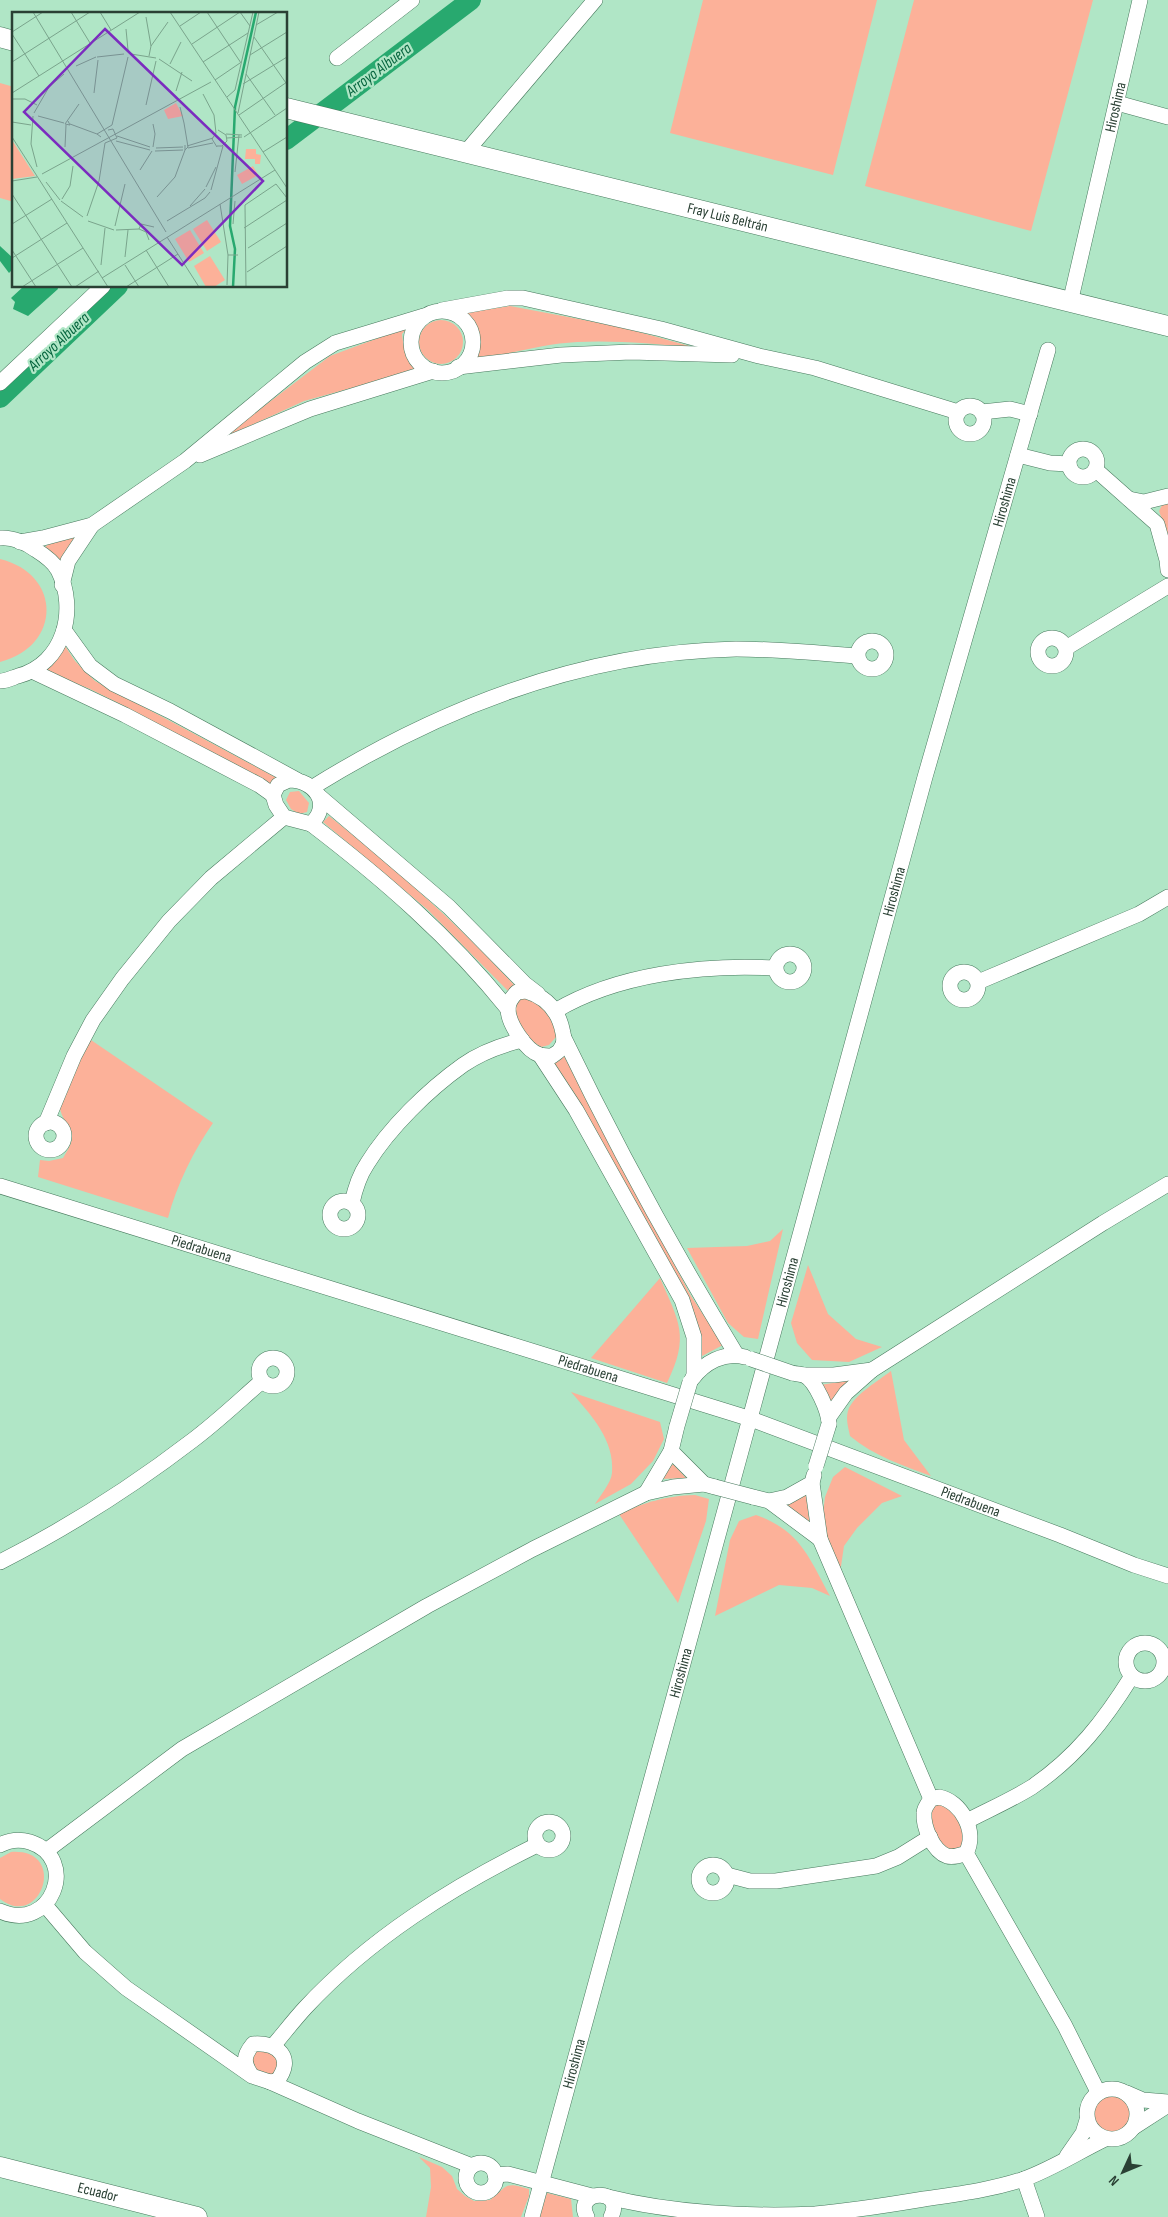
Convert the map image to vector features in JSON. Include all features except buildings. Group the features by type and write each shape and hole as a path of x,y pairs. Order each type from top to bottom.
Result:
{"street":[{"path":"337,58 412,0"},
{"path":"466,152 596,0"},
{"name":"Hiroshima","path":"1070,303 1140,0"},
{"path":"1117,103 1168,117"},
{"name":"Fray Luis Beltrán","path":"288,109 1168,326"},
{"path":"0,383 101,288"},
{"path":"20,542 92,525 185,461 267,392 335,342 433,312 508,298 523,298 661,329 759,356 815,368 958,412 970,406 982,412 1010,409 1030,414"},
{"path":"442,310 452,312 461,318 468,326 472,336 469,356 458,367"},
{"path":"424,316 416,323 412,332 412,352 424,367 433,372"},
{"name":"Hiroshima","path":"532,2217 751,1420 924,777 1048,350"},
{"path":"185,461 310,409 433,372 444,373 458,367 561,355 631,352 759,356"},
{"path":"958,412 957,426 968,434 977,433 984,426 982,412"},
{"path":"1088,450 1092,452 1098,460 1096,470 1090,477 1080,478 1072,473 1069,464 1071,455 1075,452 1088,450"},
{"path":"1018,455 1050,463 1069,464"},
{"path":"1096,470 1157,524 1168,570"},
{"path":"1129,499 1144,502 1168,496"},
{"path":"62,585 68,561 92,525"},
{"path":"0,538 28,544 48,558 58,570 67,600 64,630 57,648 43,664 32,671 25,675 0,681"},
{"path":"1066,648 1168,586"},
{"path":"64,630 90,666 114,684 170,711 316,792 449,907 524,984 538,994 555,1011 560,1020 564,1038 624,1156 702,1299 736,1354"},
{"path":"316,792 386,743 433,721 523,685 580,670 651,656 736,649 857,656"},
{"path":"32,671 142,724 259,785 273,795 276,805 284,817 310,824 411,906 471,964 508,1009 511,1023 522,1040 540,1055 576,1110 682,1300 694,1337 692,1379 671,1451 646,1493"},
{"path":"273,795 278,785 289,780 297,780"},
{"path":"310,824 318,817 321,805 316,792"},
{"path":"46,1123 74,1056 93,1020 122,979 169,921 211,878 284,817"},
{"path":"978,982 1139,914 1168,897"},
{"path":"555,1011 579,997 597,990 648,978 723,967 775,968"},
{"path":"508,1009 511,998 517,992 526,991 538,994"},
{"path":"540,1055 552,1056 561,1048 564,1038"},
{"path":"352,1203 356,1187 366,1165 408,1113 464,1064 507,1044 522,1040"},
{"path":"931,1799 820,1539 812,1483 829,1420 846,1393 872,1370 1102,1223 1168,1184"},
{"name":"Piedrabuena","path":"0,1186 751,1420 1060,1535 1134,1565 1168,1576"},
{"path":"692,1379 709,1362 736,1354 798,1374 834,1376 872,1370"},
{"path":"798,1374 814,1386 829,1420"},
{"path":"0,1562 29,1547 151,1471 194,1439 262,1381"},
{"path":"671,1451 709,1486"},
{"path":"769,1501 788,1497 812,1483"},
{"path":"46,1851 182,1749 427,1606 533,1549 646,1493 673,1487 709,1486 754,1497 769,1501 820,1539"},
{"path":"967,1821 1030,1788 1058,1768 1088,1739 1108,1714 1132,1676"},
{"path":"946,1798 956,1806 967,1821 972,1836 966,1852 958,1856 947,1856 937,1848 930,1837 924,1810 931,1799 946,1798"},
{"path":"727,1875 750,1881 776,1882 876,1866 898,1857 930,1837"},
{"path":"0,1845 13,1840 25,1840 36,1844 46,1851 53,1861 56,1878 52,1896 45,1905 35,1912 24,1916 0,1911"},
{"path":"273,2046 305,2008 372,1947 424,1908 488,1870 537,1845"},
{"path":"966,1852 1066,2026 1098,2092"},
{"path":"45,1905 85,1952 126,1988 252,2076 472,2166"},
{"path":"221,2054 253,2044 261,2043 273,2046 281,2053 293,2080 308,2099"},
{"path":"252,2076 244,2060 246,2053 253,2044"},
{"path":"270,2082 277,2080 283,2073 286,2062"},
{"path":"1064,2159 1083,2133 1087,2120 1088,2104 1098,2092 1112,2088 1143,2100 1168,2104"},
{"path":"1127,2093 1136,2105 1137,2120 1134,2127"},
{"path":"496,2175 508,2174 592,2196 600,2194 634,2204 711,2213 813,2214 997,2188 1042,2172 1105,2139 1122,2138 1134,2127 1168,2104"},
{"path":"1087,2120 1093,2132 1105,2139"},
{"path":"476,2164 490,2166 496,2175 494,2184 488,2191 474,2190 466,2179 472,2166 476,2164"},
{"name":"Ecuador","path":"0,2167 198,2217"},
{"path":"1024,2179 1037,2217"},
{"path":"587,2217 585,2213 586,2204 592,2196"},
{"path":"608,2197 614,2206 611,2217"}],"shaded area":[{"path":"703,0 877,0 833,175 670,133"},
{"path":"914,0 1093,0 1031,231 865,186"},
{"path":"0,83 12,86 12,201 0,198"},
{"path":"0,246 12,257 12,270 9,273 0,261"},
{"path":"22,288 58,289 28,316 13,309 15,302 11,298"},
{"path":"510,306 621,327 693,347 620,342 577,342 538,347 474,362 477,348 475,331 464,313"},
{"path":"445,320 457,326 462,333 462,351 457,358 450,363 437,364 429,361 422,354 419,338 422,330 429,323"},
{"path":"408,327 402,334 403,344 417,370 304,401 221,439 330,356"},
{"path":"1168,502 1168,536 1159,511 1162,505"},
{"path":"82,532 59,565 45,547 53,541"},
{"path":"0,559 20,567 35,579 44,594 46,610 44,626 35,641 20,654 0,662"},
{"path":"63,643 75,661 95,681 277,778 272,785 90,689 41,670"},
{"path":"299,791 309,803 307,812 299,814 291,809 286,800 290,792"},
{"path":"329,816 426,898 516,987 509,992 428,910 323,822"},
{"path":"523,997 536,1001 550,1017 556,1037 549,1045 541,1047 530,1039 521,1027 516,1014 516,1007 518,1000"},
{"path":"88,1038 213,1123 186,1169 168,1218 38,1177 40,1160 49,1161 63,1158 72,1140 72,1134 61,1113 59,1104"},
{"path":"564,1056 691,1296 723,1345 702,1356 687,1300 551,1063 559,1061"},
{"path":"783,1229 758,1339 744,1337 728,1323 687,1248 747,1246 770,1241"},
{"path":"808,1265 828,1314 856,1339 882,1347 849,1362 812,1360 797,1343 791,1323"},
{"path":"660,1278 677,1318 680,1341 674,1367 667,1383 591,1358"},
{"path":"891,1371 904,1440 931,1476 879,1455 850,1436 847,1418 849,1408 862,1392"},
{"path":"852,1380 831,1403 820,1385"},
{"path":"571,1392 660,1422 664,1439 653,1461 631,1484 595,1504 611,1477 612,1461 610,1450 594,1419"},
{"path":"673,1464 686,1478 660,1479"},
{"path":"845,1467 902,1496 882,1503 857,1528 844,1546 840,1573 827,1541 823,1513 825,1497 833,1477"},
{"path":"806,1494 810,1525 784,1502"},
{"path":"695,1495 709,1499 706,1521 678,1603 619,1514 656,1500"},
{"path":"756,1515 784,1529 794,1538 809,1558 830,1596 812,1588 779,1585 715,1616 730,1540 739,1521"},
{"path":"935,1804 947,1808 958,1821 966,1838 959,1850 946,1847 937,1837 929,1811"},
{"path":"11,1852 29,1854 40,1862 44,1874 43,1886 37,1897 27,1905 15,1906 0,1899 0,1858"},
{"path":"257,2048 273,2051 281,2068 270,2078 250,2066"},
{"path":"1111,2096 1124,2102 1130,2115 1124,2128 1111,2134 1098,2128 1092,2115 1098,2102"},
{"path":"419,2157 442,2167 452,2176 457,2189 474,2201 490,2200 510,2185 529,2189 529,2196 521,2217 426,2217 431,2187 430,2168"},
{"path":"547,2193 571,2199 573,2217 539,2217"}],"waterway":[{"name":"Arroyo Albuera","path":"288,138 471,0"},
{"name":"Arroyo Albuera","path":"0,398 116,288"}]}
